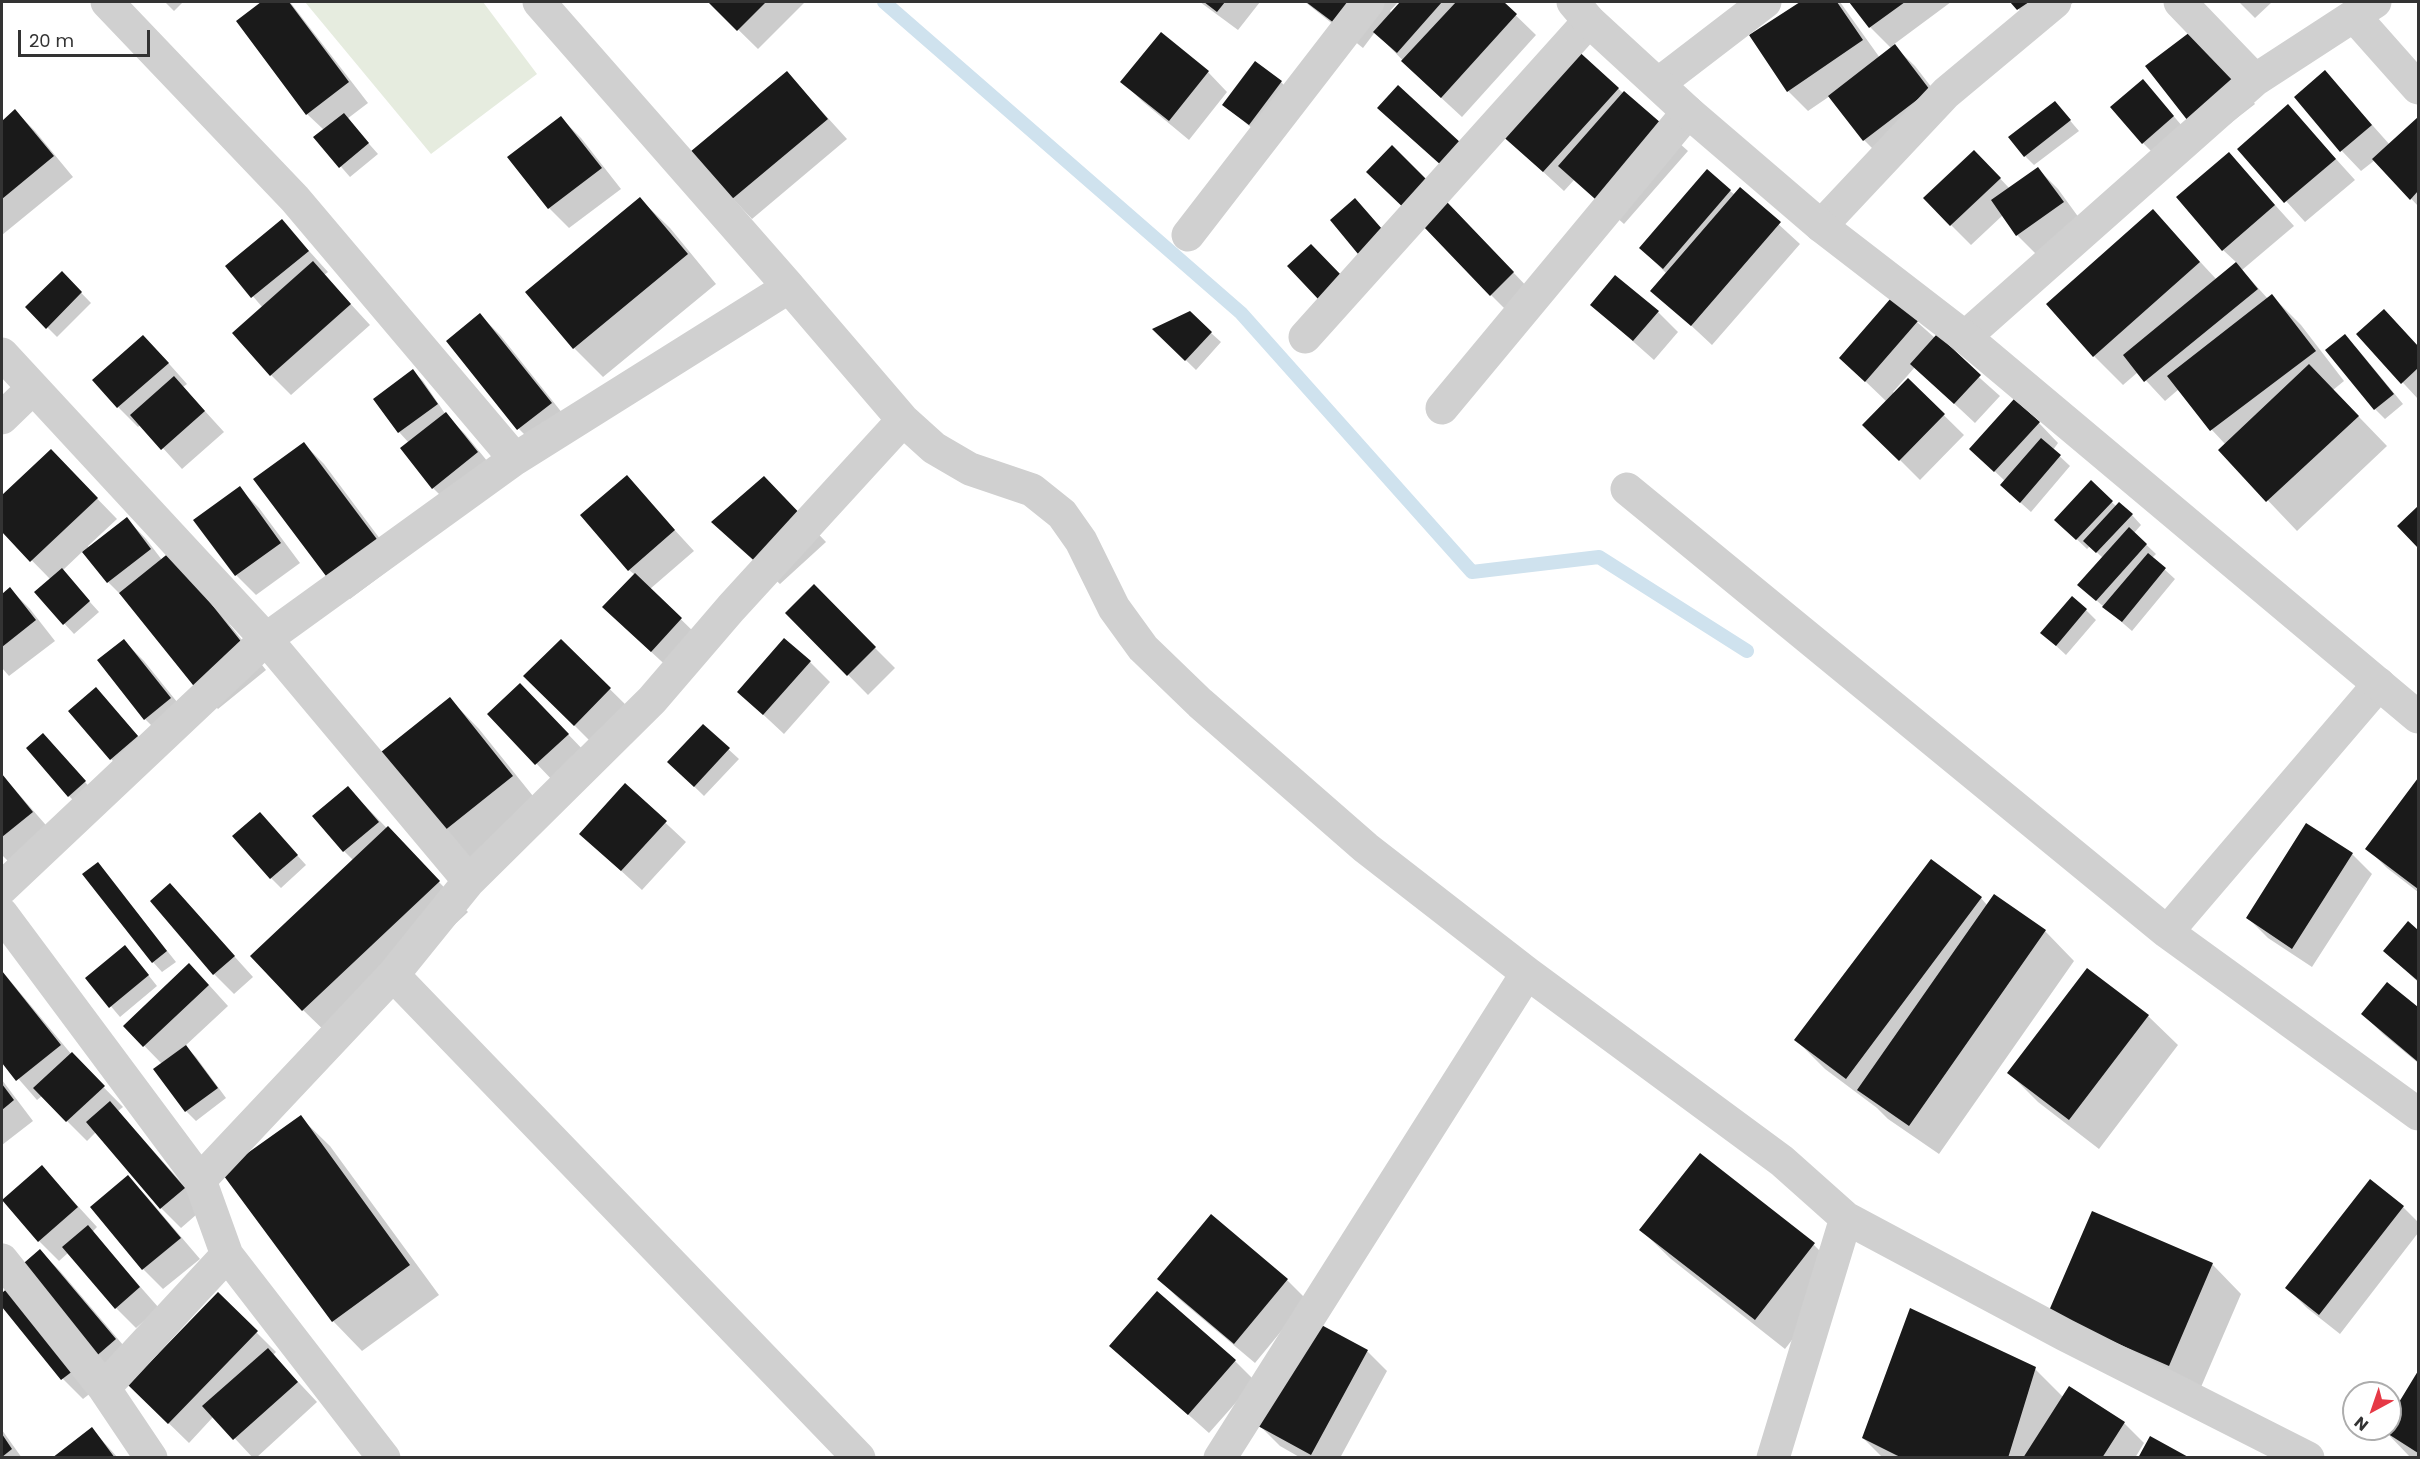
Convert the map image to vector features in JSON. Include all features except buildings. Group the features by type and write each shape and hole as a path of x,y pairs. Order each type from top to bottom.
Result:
{"street":[{"path":"107,2 295,199 515,459"},
{"path":"539,2 903,420 934,448 970,469 1032,490 1062,514 1081,541 1114,608 1143,648 1200,703 1365,848 1527,973 1782,1161 1846,1218 2065,1335 2308,1458"},
{"path":"1188,235 1368,2"},
{"path":"1658,84 1765,2"},
{"path":"1821,226 1946,93 2055,2"},
{"path":"2180,2 2255,80"},
{"path":"1965,337 2255,80 2364,8 2418,88"},
{"path":"1305,336 1581,11 1688,112 1821,226 1965,337 2418,717"},
{"path":"1442,408 1688,112"},
{"path":"2,888 266,639 515,459 789,287"},
{"path":"2,354 266,639 469,882"},
{"path":"2,418 33,388"},
{"path":"200,1180 393,975 469,882 652,700 731,608 903,420"},
{"path":"1627,489 2167,932 2418,1114"},
{"path":"2167,932 2379,684"},
{"path":"2,914 200,1180 227,1255 384,1458"},
{"path":"1220,1458 1527,973"},
{"path":"393,975 859,1458"},
{"path":"1773,1458 1846,1218"},
{"path":"104,1388 227,1255"},
{"path":"2,1260 104,1388 152,1458"}],"shaded area":[{"path":"305,2 483,2 537,74 431,154"}],"waterway":[{"path":"884,2 1241,313 1472,572 1599,557 1747,651"}]}
